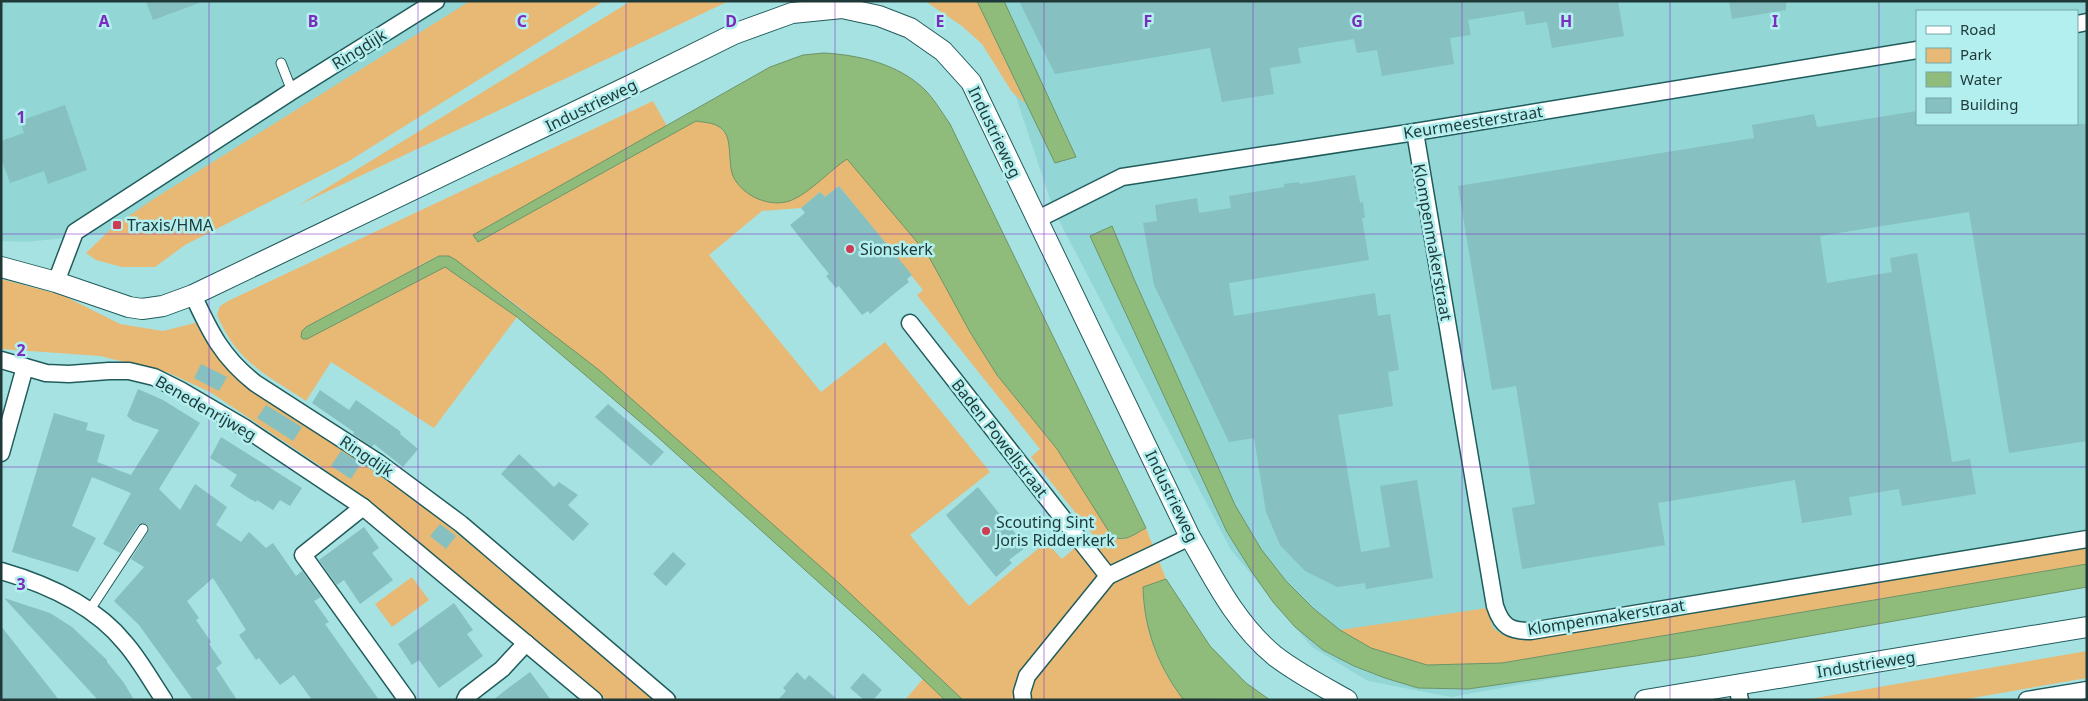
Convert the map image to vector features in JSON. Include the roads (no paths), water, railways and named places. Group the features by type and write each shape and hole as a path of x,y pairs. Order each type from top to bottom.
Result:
{"street":[{"name":"Ringdijk","path":"56,282 75,232 292,91 436,1"},
{"name":"Industrieweg","path":"193,294 630,86 734,34 792,13 842,8 879,16 910,28 943,51 971,82 1190,536 1224,597 1256,636 1280,660 1307,678 1347,700"},
{"name":"Keurmeesterstraat","path":"1038,220 1122,177 1414,132 1916,50"},
{"name":"Klompenmakerstraat","path":"1414,132 1495,606 1499,619 1506,627 1519,631 1531,631 2087,539"},
{"path":"1,267 56,282 109,301 142,309 163,306 193,294"},
{"name":"Ringdijk","path":"193,294 220,348 237,369 255,383 379,463 461,524 667,700"},
{"name":"Baden Powellstraat","path":"910,323 1108,576"},
{"name":"Benedenrijweg","path":"1,360 46,373 69,374 129,371 154,377 180,390 245,428 363,506 594,700"},
{"path":"1,453 25,367"},
{"path":"363,506 303,555 407,700"},
{"path":"1023,700 1022,692 1027,676 1108,576 1190,536"},
{"path":"1,572 21,577 56,592 101,618 125,643 164,700"},
{"name":"Industrieweg","path":"1645,700 1738,692 2087,627"},
{"path":"465,700 467,696 502,669 526,643"},
{"path":"2027,700 2087,690"}],"lane":[{"path":"281,63 292,91"},
{"path":"89,611 143,529"}],"water":[{"path":"977,1 1004,1 1076,157 1055,163"},
{"path":"824,53 863,58 888,66 922,87 940,109 950,124 1146,528 1120,539 1111,535 1057,449 997,375 970,332 928,255 847,159 792,200 775,203 766,202 750,195 737,183 733,176 728,140 724,131 715,124 696,121 478,242 473,235 770,67 803,55"},
{"path":"1112,226 1235,505 1261,549 1286,581 1314,609 1340,630 1371,648 1427,665 1502,663 2087,564 2087,587 1696,656 1468,689 1418,688 1385,678 1354,666 1323,650 1295,627 1273,602 1227,532 1090,236"},
{"path":"439,256 449,256 456,260 599,370 840,584 963,700 945,700 876,634 652,432 517,317 445,267 307,339 301,337 302,331 306,327"},
{"path":"1166,579 1210,646 1246,683 1270,700 1183,699 1160,660 1146,618 1143,587"}],"place":[{"name":"Traxis/HMA","path":"117,225"},
{"name":"Sionskerk","path":"850,249"},
{"name":"Scouting Sint Joris Ridderkerk","path":"986,531"}]}
